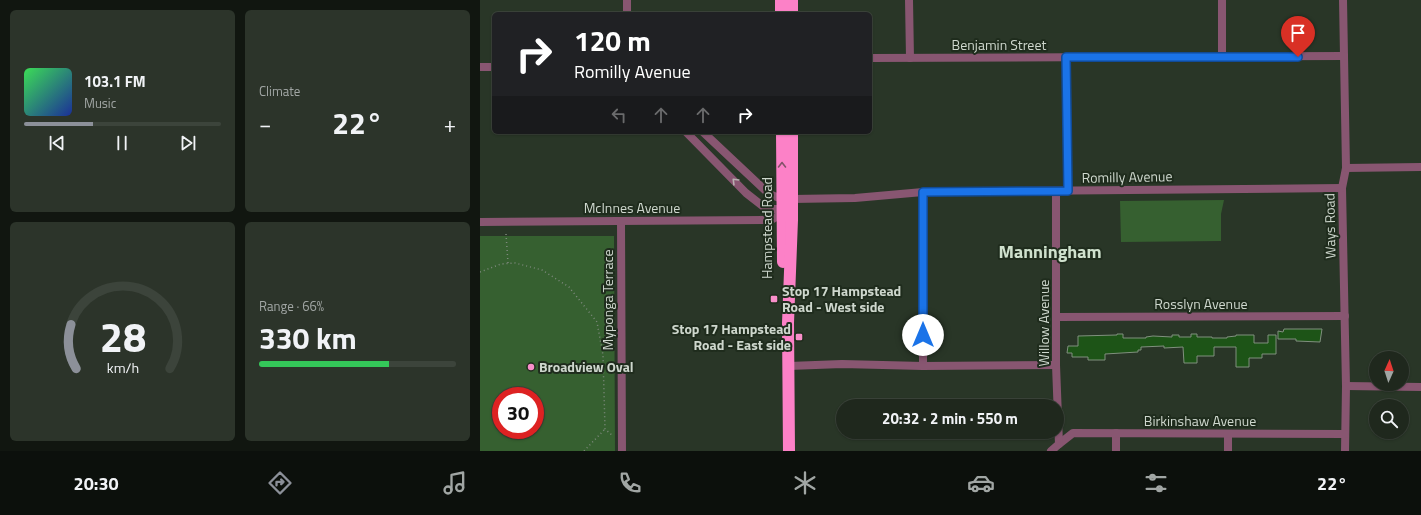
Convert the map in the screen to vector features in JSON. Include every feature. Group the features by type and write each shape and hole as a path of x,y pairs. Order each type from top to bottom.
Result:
{"highway":[{"path":"781,0 781,12"},
{"path":"792,0 792,12"},
{"name":"Hampstead Road","path":"782,134 786,208 789,451"},
{"name":"Hampstead Road","path":"786,208 792,134"}],"street":[{"path":"627,0 627,12"},
{"path":"909,0 910,58"},
{"path":"1222,0 1222,57"},
{"name":"Ways Road","path":"1343,0 1346,168 1342,188 1346,386 1345,451"},
{"name":"Benjamin Street","path":"872,58 1344,56"},
{"path":"1066,57 1068,191"},
{"path":"480,67 492,67"},
{"path":"688,134 746,193 764,207 786,208"},
{"path":"704,134 768,194 786,208"},
{"path":"1346,168 1421,168"},
{"name":"Romilly Avenue","path":"786,208 855,198 923,192 1056,192 1342,188"},
{"path":"923,192 923,366"},
{"name":"Willow Avenue","path":"1056,192 1056,364 1059,444"},
{"name":"McInnes Avenue","path":"480,222 771,220 786,208"},
{"name":"Myponga Terrace","path":"621,221 622,451"},
{"name":"Rosslyn Avenue","path":"1057,317 1345,316"},
{"path":"789,366 856,364 923,366 1056,364"},
{"path":"1346,386 1421,387"},
{"name":"Birkinshaw Avenue","path":"1059,444 1073,433 1345,434"},
{"path":"1116,433 1116,451"},
{"path":"1228,434 1228,451"},
{"path":"1051,451 1059,444"}],"path":[{"path":"506,234 508,263"},
{"path":"480,272 508,263 515,263 542,270 570,287 597,322 603,355 605,429 584,451"},
{"path":"605,429 613,436"}],"green space":[{"path":"1224,200 1221,214 1221,241 1121,242 1120,201"},
{"path":"480,236 614,236 615,451 480,451"}],"building":[{"path":"1284,329 1322,329 1320,342 1296,341 1296,339 1278,339 1278,331 1283,332"},
{"path":"1123,334 1123,338 1146,338 1153,336 1172,337 1172,335 1179,335 1179,337 1191,337 1191,334 1197,334 1197,337 1212,338 1227,338 1236,335 1254,335 1254,343 1268,343 1268,335 1276,335 1276,354 1262,354 1262,358 1249,358 1249,367 1236,367 1236,347 1214,347 1214,356 1197,356 1197,363 1184,363 1183,347 1141,347 1141,350 1138,350 1138,352 1105,354 1105,360 1088,360 1088,357 1072,357 1072,353 1067,353 1068,346 1078,346 1078,336"}],"place":[{"name":"Stop 17 Hampstead Road - West side","path":"774,299"},
{"name":"Stop 17 Hampstead Road - East side","path":"799,337"},
{"name":"Broadview Oval","path":"531,367"}],"district":[{"name":"Manningham","path":"1050,252"}],"route":[{"path":"923,335 923,192 1068,191 1066,57 1298,57"}]}
